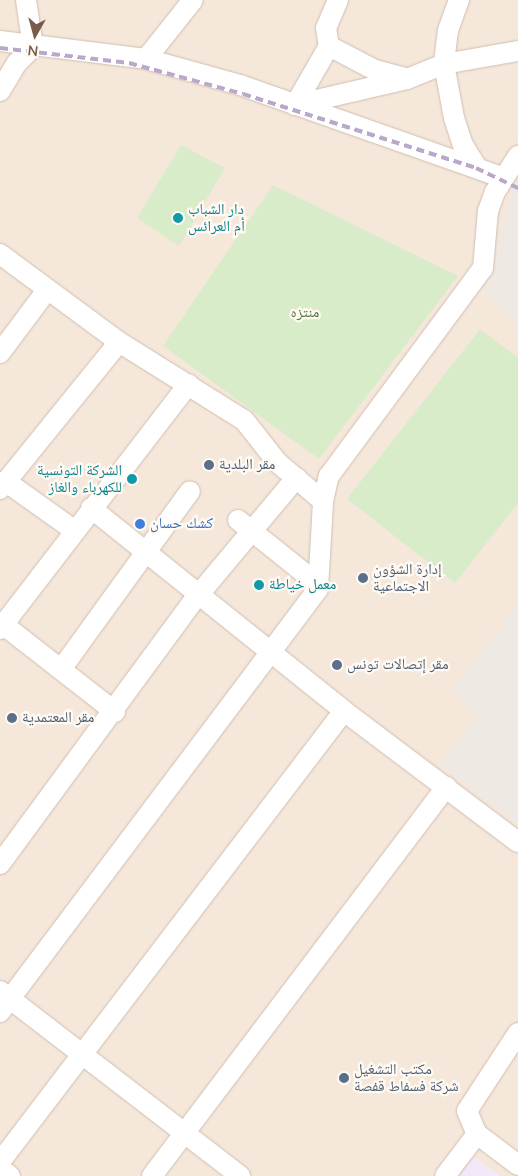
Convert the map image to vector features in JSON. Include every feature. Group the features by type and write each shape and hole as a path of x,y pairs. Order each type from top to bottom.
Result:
{"street":[{"path":"26,0 33,47"},
{"path":"146,59 193,0"},
{"path":"295,104 330,46 326,28 338,0"},
{"path":"459,0 448,30 444,64 454,118 463,145 477,167"},
{"path":"0,42 146,59 295,104 504,178"},
{"path":"330,46 376,70 407,79"},
{"path":"0,90 17,63 33,47"},
{"path":"295,104 407,79 444,64 518,51"},
{"path":"240,1176 81,1054 3,1001 269,651 314,596 318,584 324,488 335,466 483,268 488,211 504,178 518,156"},
{"path":"0,254 119,342 165,373 189,384 244,420 277,462 323,501"},
{"path":"0,353 47,290"},
{"path":"75,531 2,485 119,342"},
{"path":"115,712 62,668 1,625 189,384"},
{"path":"0,864 115,712 199,594 245,525 296,478"},
{"path":"62,668 144,552 190,491"},
{"path":"91,508 344,711 518,842"},
{"path":"245,525 318,584"},
{"path":"0,1162 344,711"},
{"path":"152,1176 446,787"},
{"path":"518,1033 470,1102 469,1121 477,1134 518,1164"},
{"path":"445,1176 477,1134"},
{"path":"0,1168 10,1176"}],"shaded area":[{"path":"0,0 518,0 518,1176 0,1176"},
{"path":"518,166 518,324 485,294"},
{"path":"518,605 518,824 439,765 477,717 453,689"},
{"path":"474,1157 500,1176 460,1176"}],"green space":[{"path":"181,145 225,168 179,246 137,218"},
{"name":"منتزه","path":"273,185 458,276 319,459 163,346"},
{"path":"480,329 518,358 518,503 455,583 347,499"}],"railway":[{"path":"0,48 129,63 243,94 476,168 518,188"}],"place":[{"name":"دار الشباب أم العرائس","path":"178,218"},
{"name":"مقر البلدية","path":"209,465"},
{"name":"الشركة التونسية للكهرباء والغاز","path":"132,479"},
{"name":"كشك حسان","path":"140,524"},
{"name":"إدارة الشؤون الاجتماعية","path":"363,578"},
{"name":"معمل خياطة","path":"259,585"},
{"name":"مقر إتصالات تونس","path":"337,665"},
{"name":"مقر المعتمدية","path":"12,718"},
{"name":"مكتب التشغيل شركة فسفاط قفصة","path":"344,1078"}]}
